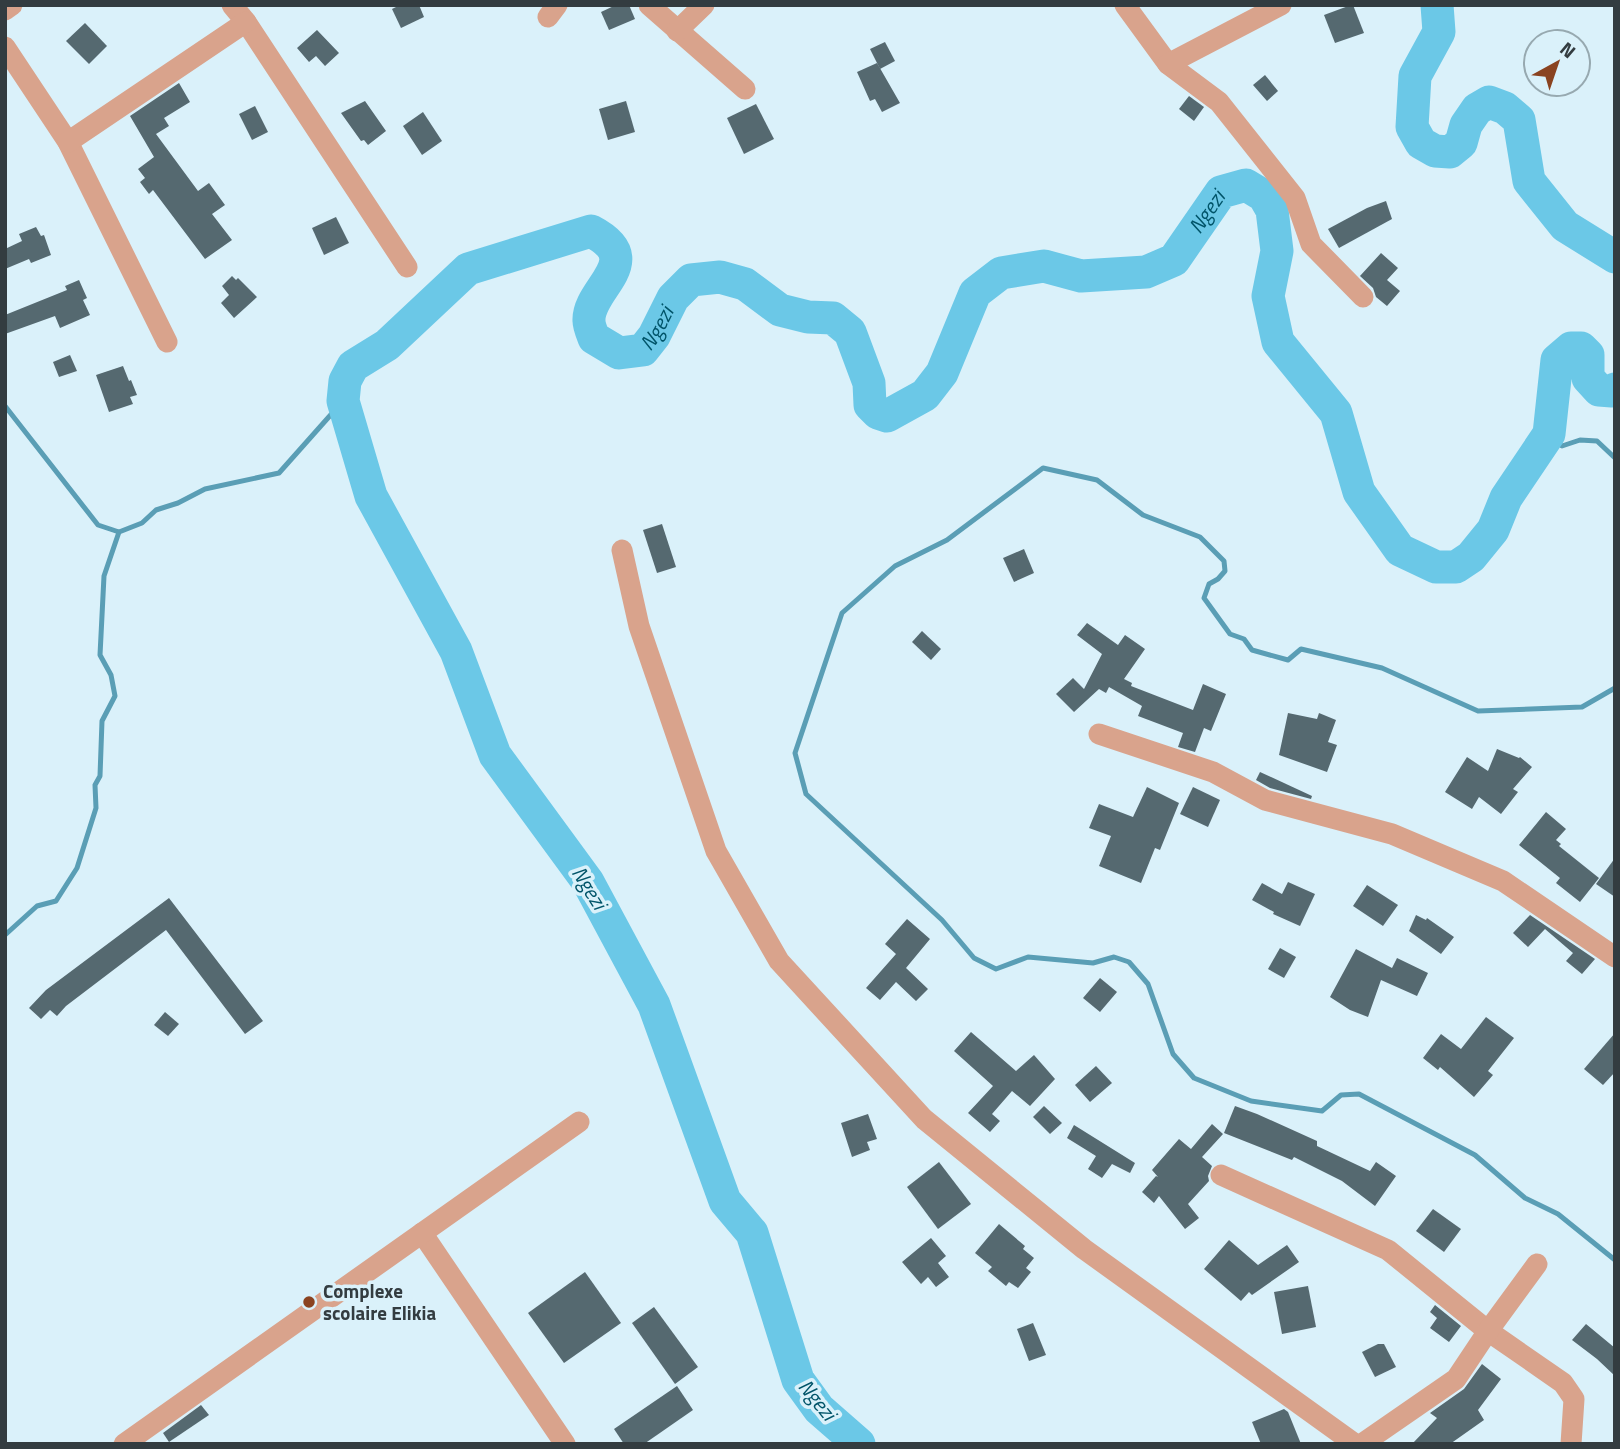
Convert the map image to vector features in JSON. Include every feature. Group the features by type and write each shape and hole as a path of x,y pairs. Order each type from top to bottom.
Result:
{"street":[{"path":"5,9 12,5"},
{"path":"649,5 745,89"},
{"path":"677,31 705,5"},
{"path":"1125,5 1168,64 1219,102 1296,198 1311,244 1363,297"},
{"path":"1168,64 1281,5"},
{"path":"68,142 239,13 407,267"},
{"path":"5,47 68,142 167,342"},
{"path":"622,550 639,626 716,851 779,961 924,1119 1084,1249 1356,1444"},
{"path":"1099,734 1213,772 1265,800 1392,834 1503,881 1615,957"},
{"path":"124,1444 579,1122"},
{"path":"1221,1175 1388,1250 1488,1331 1563,1383 1574,1399 1571,1444"},
{"path":"422,1233 565,1444"},
{"path":"1362,1444 1456,1379 1537,1264"}],"building":[{"path":"400,5 419,5 424,17 401,28 392,9"},
{"path":"616,5 629,5 635,19 609,30 601,12"},
{"path":"1351,5 1364,33 1335,43 1324,15"},
{"path":"85,23 107,46 89,64 66,41"},
{"path":"317,30 339,53 325,66 316,56 309,62 297,48"},
{"path":"885,42 895,61 880,69 870,49"},
{"path":"877,63 900,103 882,112 875,99 870,101 857,72"},
{"path":"1265,75 1278,91 1267,101 1253,85"},
{"path":"179,83 190,102 164,118 169,126 156,134 198,191 209,183 225,205 212,214 232,240 205,259 153,190 149,194 140,182 145,178 138,169 154,157 130,116"},
{"path":"1189,96 1204,107 1194,121 1179,109"},
{"path":"365,101 386,131 368,145 364,140 361,141 341,113"},
{"path":"626,101 635,132 608,140 599,109"},
{"path":"756,104 774,139 744,154 727,118"},
{"path":"255,106 268,132 252,140 239,114"},
{"path":"423,112 442,141 422,155 403,126"},
{"path":"1386,201 1392,219 1339,248 1328,229"},
{"path":"336,217 349,243 324,255 312,228"},
{"path":"36,227 41,236 44,235 51,255 31,263 29,259 5,269 5,249 22,241 19,234"},
{"path":"1381,253 1398,268 1387,280 1400,291 1387,306 1376,297 1373,288 1360,276"},
{"path":"232,276 236,280 238,278 257,297 234,318 221,303 229,295 222,286"},
{"path":"79,280 87,298 83,300 90,315 60,328 55,316 5,334 5,315 67,290 65,286"},
{"path":"70,355 77,371 59,377 53,362"},
{"path":"123,366 137,395 130,397 133,404 109,412 96,375"},
{"path":"662,524 676,567 657,573 643,530"},
{"path":"1024,549 1034,573 1014,582 1003,558"},
{"path":"1087,623 1118,645 1125,635 1145,649 1124,679 1132,683 1131,686 1193,710 1203,684 1226,694 1211,731 1204,728 1195,752 1178,747 1183,733 1138,716 1142,706 1109,687 1106,693 1099,689 1074,712 1056,694 1073,678 1084,689 1102,654 1077,635"},
{"path":"922,631 941,649 931,660 912,642"},
{"path":"1288,713 1317,719 1319,713 1336,720 1328,742 1337,745 1327,772 1279,755"},
{"path":"1497,749 1520,757 1532,767 1513,789 1518,792 1501,814 1479,797 1472,809 1445,792 1467,757 1488,771"},
{"path":"1260,772 1312,796 1311,799 1270,788 1256,780"},
{"path":"1147,787 1179,803 1160,850 1155,848 1141,883 1099,866 1111,836 1089,828 1099,804 1133,817"},
{"path":"1193,787 1220,800 1208,827 1180,814"},
{"path":"1546,812 1566,829 1556,840 1561,844 1559,846 1599,878 1580,902 1556,883 1560,878 1519,845"},
{"path":"1615,858 1615,897 1596,884"},
{"path":"1288,882 1315,894 1300,926 1273,914 1274,912 1252,900 1262,883 1282,894"},
{"path":"1367,885 1398,905 1383,926 1353,906"},
{"path":"169,898 263,1021 245,1034 166,930 66,1006 57,1016 50,1010 41,1019 29,1008 46,990"},
{"path":"1416,915 1426,920 1427,918 1454,937 1441,954 1409,931"},
{"path":"1530,915 1595,959 1582,974 1566,961 1573,953 1545,929 1528,947 1513,933"},
{"path":"907,919 930,939 906,968 928,989 916,1001 896,982 880,1000 866,988 896,954 885,944"},
{"path":"1280,948 1296,957 1284,978 1268,969"},
{"path":"1356,949 1392,968 1397,958 1428,973 1417,996 1381,980 1368,1017 1350,1010 1330,997"},
{"path":"1100,978 1117,992 1100,1012 1083,998"},
{"path":"165,1012 179,1024 168,1036 154,1025"},
{"path":"1486,1017 1514,1038 1488,1071 1493,1075 1474,1097 1440,1067 1438,1070 1423,1058 1441,1034 1461,1049"},
{"path":"971,1032 1016,1071 1034,1055 1055,1079 1030,1106 1012,1091 992,1114 1000,1121 990,1132 968,1113 993,1086 954,1051"},
{"path":"1615,1033 1615,1072 1603,1085 1584,1069"},
{"path":"1096,1066 1112,1083 1090,1102 1075,1085"},
{"path":"1044,1106 1062,1123 1050,1134 1033,1117"},
{"path":"1235,1106 1317,1141 1317,1146 1370,1171 1376,1162 1396,1176 1375,1206 1342,1181 1294,1157 1292,1160 1224,1133"},
{"path":"868,1114 877,1139 867,1142 870,1150 852,1157 841,1123"},
{"path":"1212,1124 1223,1134 1202,1157 1212,1166 1209,1181 1188,1204 1199,1218 1185,1229 1159,1196 1154,1203 1142,1192 1158,1177 1152,1170 1179,1139 1191,1149"},
{"path":"1074,1125 1135,1163 1130,1173 1112,1164 1102,1178 1088,1169 1096,1156 1067,1138"},
{"path":"939,1162 971,1204 938,1229 907,1187"},
{"path":"1433,1209 1461,1229 1444,1252 1416,1231"},
{"path":"999,1224 1025,1246 1023,1249 1034,1258 1026,1268 1031,1272 1018,1288 1009,1282 1006,1286 988,1271 992,1267 975,1253"},
{"path":"931,1238 946,1256 938,1263 949,1277 936,1287 928,1277 921,1284 902,1262"},
{"path":"1229,1240 1258,1265 1287,1245 1299,1262 1252,1295 1249,1292 1241,1301 1204,1269"},
{"path":"585,1272 621,1323 564,1363 528,1313"},
{"path":"1308,1286 1316,1327 1282,1334 1274,1292"},
{"path":"1435,1305 1461,1326 1449,1342 1430,1328 1437,1318 1430,1312"},
{"path":"654,1307 698,1367 675,1384 632,1323"},
{"path":"1033,1323 1046,1355 1029,1361 1017,1329"},
{"path":"1586,1324 1615,1348 1615,1376 1572,1340"},
{"path":"1384,1344 1396,1367 1375,1377 1362,1352"},
{"path":"1482,1364 1501,1379 1478,1410 1484,1420 1450,1444 1412,1444 1437,1418 1430,1413 1464,1389"},
{"path":"677,1386 693,1410 644,1444 624,1444 614,1429"},
{"path":"201,1405 209,1415 169,1442 163,1433"},
{"path":"1284,1409 1288,1412 1301,1444 1261,1444 1252,1422"}],"waterway":[{"name":"Ngezi","path":"1437,5 1439,32 1415,76 1412,127 1421,143 1435,151 1450,152 1461,143 1466,125 1477,109 1489,102 1505,108 1519,120 1529,181 1565,226 1615,257"},
{"name":"Ngezi","path":"859,1444 819,1409 798,1380 752,1233 725,1201 654,1005 588,882 495,755 456,651 371,496 343,401 345,381 353,366 387,345 468,269 591,231 607,242 615,253 611,275 591,309 589,323 594,338 619,353 643,350 654,336 673,298 691,280 720,277 745,284 780,310 808,317 833,318 850,332 869,383 870,405 878,413 887,416 925,395 942,373 975,293 1001,273 1044,266 1081,276 1146,272 1174,260 1221,192 1246,185 1264,196 1272,210 1277,251 1268,296 1278,342 1336,413 1359,492 1400,550 1436,567 1456,567 1471,557 1493,530 1506,498 1549,434 1557,360 1571,348 1581,348 1588,355 1588,378 1599,390 1615,389"},
{"path":"5,935 37,906 56,901 77,868 96,808 95,785 100,776 102,721 115,696 111,675 100,655 104,576 119,532 142,523 156,510 178,503 205,489 279,473 343,401"},
{"path":"5,406 98,525 119,532"},
{"path":"1549,434 1562,446 1580,440 1597,441 1615,458"},
{"path":"1615,688 1582,707 1478,711 1382,668 1301,649 1288,660 1252,650 1244,639 1230,634 1204,598 1209,584 1225,571 1224,561 1200,537 1143,515 1097,480 1043,468 947,540 895,566 842,613 795,753 806,794 942,920 974,958 996,969 1028,957 1093,963 1114,957 1129,962 1148,984 1173,1054 1194,1078 1251,1101 1322,1111 1341,1095 1359,1094 1475,1155 1525,1198 1558,1214 1615,1260"}],"place":[{"name":"Complexe scolaire Elikia","path":"309,1302"}]}
